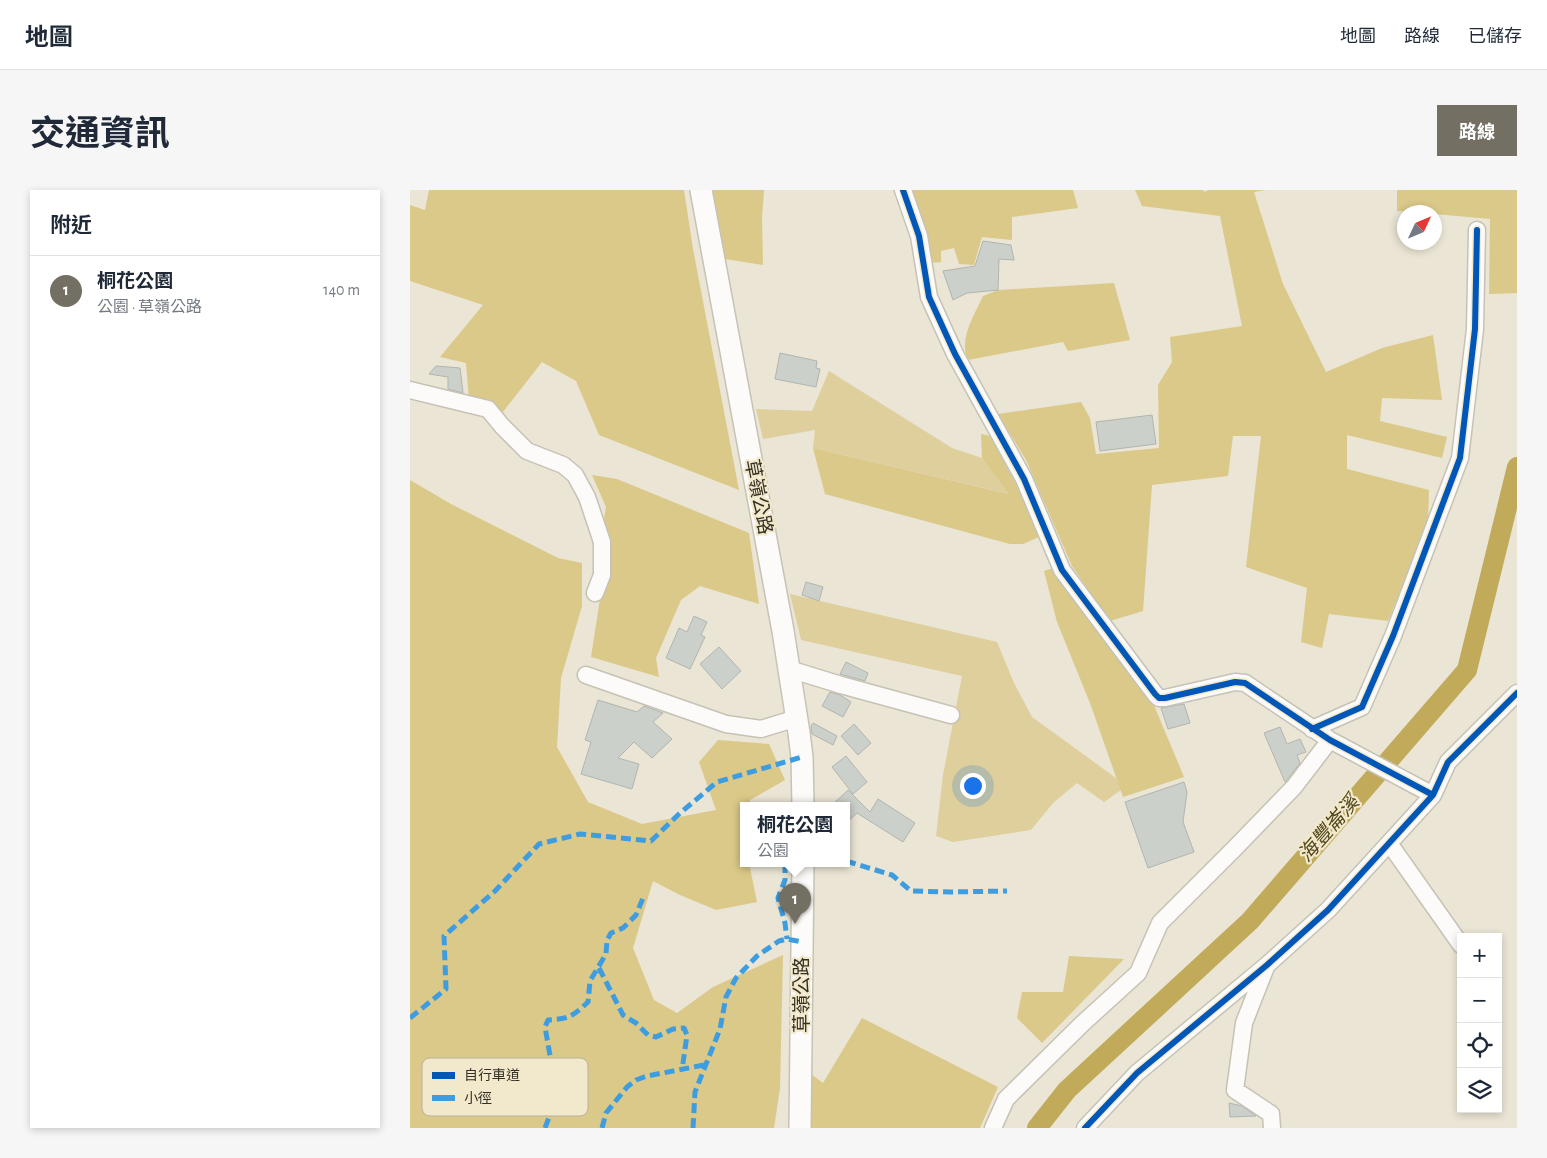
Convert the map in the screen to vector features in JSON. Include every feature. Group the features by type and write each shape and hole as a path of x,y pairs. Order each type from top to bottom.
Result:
{"main road":[{"name":"草嶺公路","path":"701,190 789,669 802,757 803,802"},
{"name":"草嶺公路","path":"800,1128 803,867"}],"street":[{"path":"903,190 918,236 929,298 955,354 1024,479 1062,570 1155,694 1159,698 1165,698 1235,682 1245,683 1330,740 1433,794"},
{"path":"1312,729 1362,707 1394,636 1460,458 1474,329 1476,230"},
{"path":"410,390 488,409 527,451 563,465 576,475 588,497 602,542 602,575 595,593"},
{"path":"789,669 951,715"},
{"path":"586,675 726,724 761,729 797,718"},
{"path":"1085,1128 1136,1073 1267,965 1328,910 1433,794 1448,762 1517,693"},
{"path":"992,1128 1006,1099 1082,1024 1138,973 1160,923 1294,787 1330,740"},
{"path":"1389,843 1457,939"},
{"path":"1267,965 1244,1023 1235,1090 1271,1114 1272,1128"}],"shaded area":[{"path":"429,190 684,190 693,249 739,490 599,435 576,381 542,362 495,422 470,412 466,363 440,357 483,305 410,281 410,205 425,210"},
{"path":"713,190 764,190 762,217 763,265 725,259"},
{"path":"910,190 1073,190 1078,208 1012,217 1012,240 982,237 974,265 959,264 954,248 941,251 941,262 930,263"},
{"path":"1135,190 1203,190 1204,192 1209,190 1266,190 1254,192 1283,284 1326,372 1382,348 1433,335 1442,400 1382,398 1380,421 1447,437 1442,458 1347,435 1347,469 1429,490 1428,525 1388,621 1329,614 1322,648 1301,642 1307,588 1246,567 1261,436 1233,436 1228,476 1152,485 1143,611 1110,621 1072,566 1026,460 998,414 1081,402 1090,418 1096,454 1159,448 1158,385 1172,362 1170,337 1242,326 1220,216 1142,206"},
{"path":"1397,190 1517,190 1517,293 1489,294 1490,219 1442,215 1442,205 1397,205"},
{"path":"1114,283 1130,340 1068,351 1063,342 968,360 965,352 966,335 983,296 998,290"},
{"path":"829,371 952,448 982,458 1010,494 813,448 815,430 763,439 756,409 812,411"},
{"path":"981,434 990,436 1016,484 1039,537 1023,544 1010,544 825,494 813,448 1009,494 982,458"},
{"path":"592,475 617,479 749,533 759,604 700,586 681,600 656,658 659,677 591,657 600,599 601,536 606,507"},
{"path":"410,480 451,504 558,558 582,563 582,606 561,678 557,747 588,802 642,824 716,810 699,762 718,740 769,744 785,780 750,800 750,802 740,802 740,867 750,867 757,902 716,910 653,881 633,948 654,1000 677,1013 713,987 783,955 780,1088 774,1128 410,1128"},
{"path":"1053,568 1153,703 1184,777 1123,797 1090,703 1057,622 1044,571"},
{"path":"790,594 997,642 1014,683 1032,717 1116,778 1121,790 1104,802 1077,783 1053,803 1031,830 953,842 936,836 943,775 962,676 801,640"},
{"path":"1069,956 1124,959 1042,1043 1017,1018 1022,992 1063,992"},
{"path":"862,1018 998,1087 980,1128 811,1128 811,1074 823,1083"}],"building":[{"path":"983,241 1011,245 1014,260 999,259 998,290 967,293 953,300 943,271 975,266"},
{"path":"780,353 817,361 816,368 820,369 816,387 775,379"},
{"path":"436,366 460,368 463,393 448,389 448,377 429,374"},
{"path":"1152,415 1156,444 1100,451 1096,422"},
{"path":"806,582 823,587 819,601 802,595"},
{"path":"694,616 707,622 701,635 705,637 690,669 666,658 679,628 687,632"},
{"path":"719,647 741,671 722,689 700,664"},
{"path":"846,662 868,673 865,681 840,674"},
{"path":"830,692 840,695 851,702 843,717 822,706"},
{"path":"598,700 637,712 644,706 663,713 653,722 672,739 652,758 634,742 618,758 639,764 632,789 581,774 591,742 585,740"},
{"path":"1184,704 1190,723 1168,729 1161,708"},
{"path":"813,723 837,736 833,745 812,734 811,726"},
{"path":"854,724 871,743 858,755 841,736"},
{"path":"1280,727 1287,744 1300,739 1306,752 1297,755 1300,763 1285,782 1264,733"},
{"path":"846,756 867,782 853,794 832,767"},
{"path":"1184,782 1187,792 1183,822 1194,852 1148,868 1125,802"},
{"path":"848,790 870,812 878,799 915,823 903,842 857,813 850,819 850,802 835,802"},
{"path":"1229,1103 1242,1106 1256,1116 1230,1117"}],"waterway":[{"name":"海豐崙溪","path":"1037,1128 1067,1090 1250,921 1467,670 1517,467"}],"marked path":[{"path":"410,1018 446,989 444,936 495,891 539,844 580,834 651,841 717,782 802,757"},
{"path":"850,862 892,875 911,891 1007,891"},
{"path":"785,867 785,880 778,898 787,939"},
{"path":"550,1058 545,1027 548,1020 570,1016 588,1002 590,981 606,954 607,940 611,933 623,928 636,915 643,898"},
{"path":"693,1128 695,1092 720,1029 726,997 736,978 757,956 779,941 787,939 802,942"},
{"path":"599,968 623,1015 636,1023 648,1035 656,1037 673,1029 684,1028 687,1035 682,1070"},
{"path":"602,1128 606,1113 627,1087 636,1080 647,1076 704,1065"},
{"path":"545,1128 550,1116"}],"cycle path":[{"path":"903,190 919,236 929,297 955,354 1024,479 1062,570 1155,694 1159,698 1165,698 1235,682 1245,683 1330,740 1433,795"},
{"path":"1312,729 1362,707 1393,636 1460,458 1475,329 1477,230"},
{"path":"1085,1128 1137,1073 1267,965 1328,910 1433,795 1448,762 1517,693"}],"place":[{"name":"桐花公園","path":"795,924"}]}
